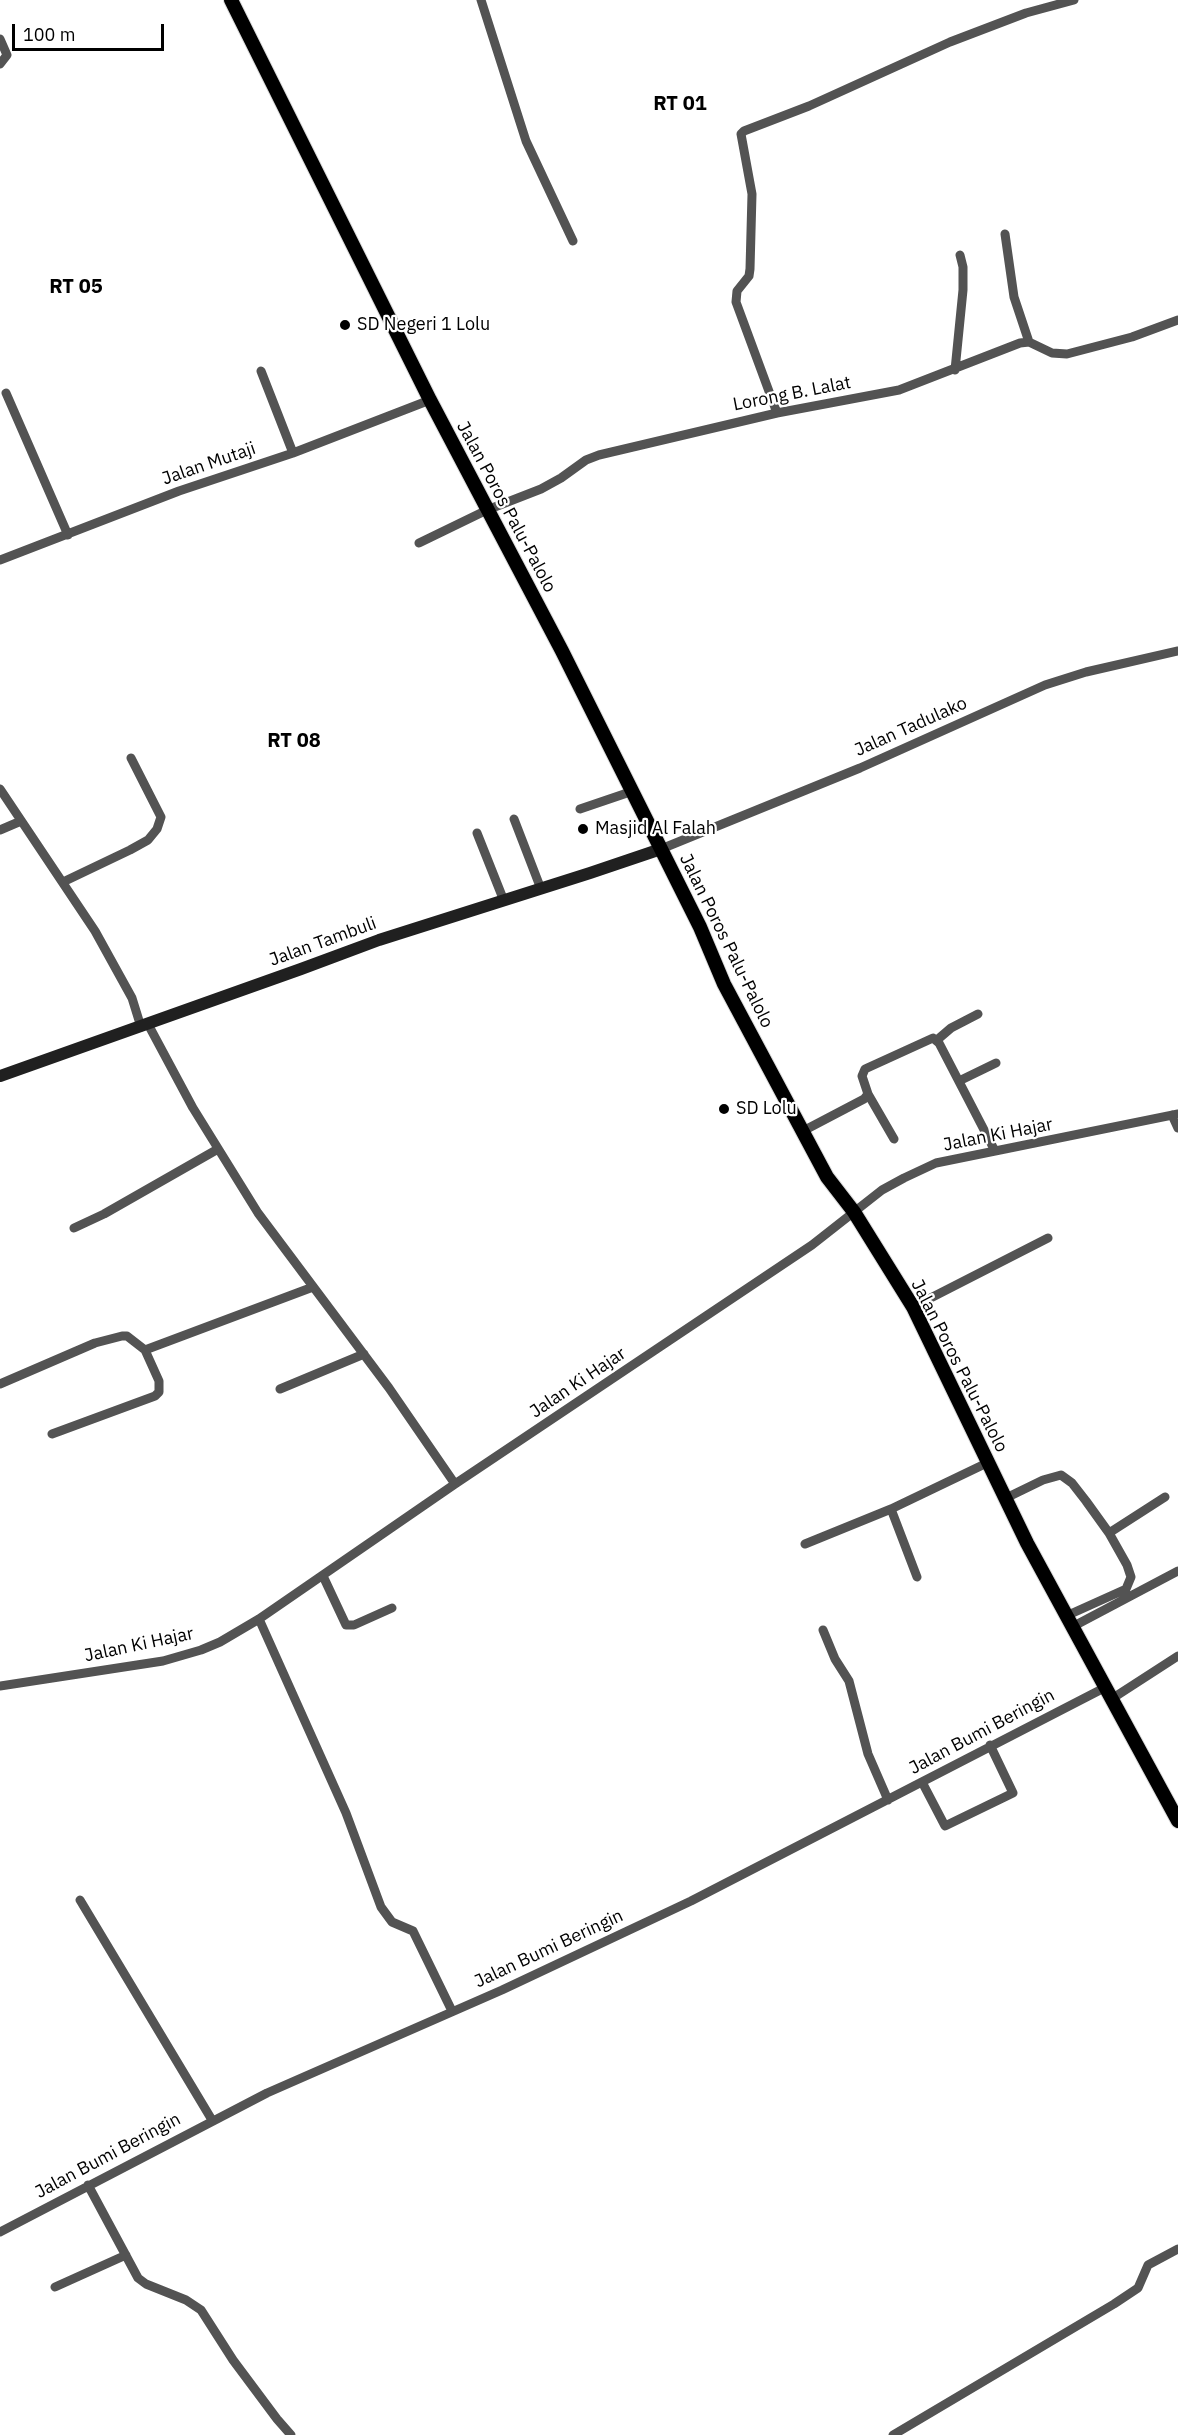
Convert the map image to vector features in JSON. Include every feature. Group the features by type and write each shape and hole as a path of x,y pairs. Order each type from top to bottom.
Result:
{"main road":[{"name":"Jalan Poros Palu-Palolo","path":"231,0 429,400 562,651 633,791 700,927 724,984 827,1177 854,1212 913,1307 1027,1543 1178,1821"}],"street":[{"path":"481,0 526,141 573,241"},
{"path":"777,412 736,302 737,291 749,276 750,269 752,194 741,134 950,42 1026,13 1074,0"},
{"path":"0,39 7,55 0,64"},
{"path":"1005,234 1014,297 1029,342 1052,353 1067,354 1132,337 1178,320"},
{"path":"955,370 963,281 960,255"},
{"name":"Lorong B. Lalat","path":"419,543 487,510 541,489 561,478 585,460 599,455 777,412 899,390 955,370 1009,346 1029,342"},
{"path":"261,370 293,453"},
{"path":"6,393 68,535"},
{"name":"Jalan Mutaji","path":"0,560 179,491 293,453 429,400"},
{"name":"Jalan Tadulako","path":"662,849 860,768 1045,685 1086,672 1178,651"},
{"path":"63,882 148,840 157,829 161,817 131,758"},
{"path":"0,789 63,882 113,962 145,1025 258,1213 364,1354 455,1484"},
{"path":"580,809 633,791"},
{"path":"514,819 541,889"},
{"path":"0,830 21,821"},
{"path":"477,833 504,901"},
{"name":"Jalan Tambuli","path":"0,1076 379,940 662,849"},
{"path":"894,1139 868,1094 862,1078 863,1070 927,1040 936,1040 951,1028 978,1014"},
{"path":"936,1040 995,1151"},
{"path":"959,1081 996,1063"},
{"path":"802,1131 861,1101 868,1094"},
{"path":"1175,1115 1178,1128"},
{"name":"Jalan Ki Hajar","path":"0,1686 95,1672 190,1654 213,1646 259,1619 455,1484 812,1245 891,1185 932,1165 1175,1115"},
{"path":"75,1228 218,1149"},
{"path":"913,1307 1048,1238"},
{"path":"145,1350 313,1287"},
{"path":"0,1384 114,1337 127,1336 145,1350 159,1382 160,1388 155,1396 52,1434"},
{"path":"280,1389 364,1354"},
{"path":"805,1544 891,1509 989,1462"},
{"path":"1006,1498 1043,1480 1061,1475 1072,1483 1109,1533 1130,1572 1128,1587 1069,1622"},
{"path":"1109,1533 1165,1497"},
{"path":"891,1509 917,1577"},
{"path":"1069,1622 1178,1571"},
{"path":"323,1575 346,1625 354,1625 392,1608"},
{"path":"259,1619 346,1814 381,1907 392,1922 413,1931 452,2011"},
{"path":"823,1630 835,1659 849,1681 868,1754 888,1800"},
{"name":"Jalan Bumi Beringin","path":"0,2232 267,2093 632,1929 888,1800 990,1745 1110,1693 1178,1656"},
{"path":"922,1782 945,1826 1013,1793 990,1745"},
{"path":"80,1900 212,2120"},
{"path":"88,2185 138,2278 146,2284 186,2300 201,2310 233,2360 291,2435"},
{"path":"893,2435 1114,2304 1138,2288 1148,2265 1178,2249"},
{"path":"55,2287 126,2255"}],"place":[{"name":"SD Negeri 1 Lolu","path":"345,325"},
{"name":"Masjid Al Falah","path":"583,829"},
{"name":"SD Lolu","path":"724,1109"}],"district":[{"name":"RT 01","path":"680,104"},
{"name":"RT 05","path":"76,287"},
{"name":"RT 08","path":"294,741"}]}
